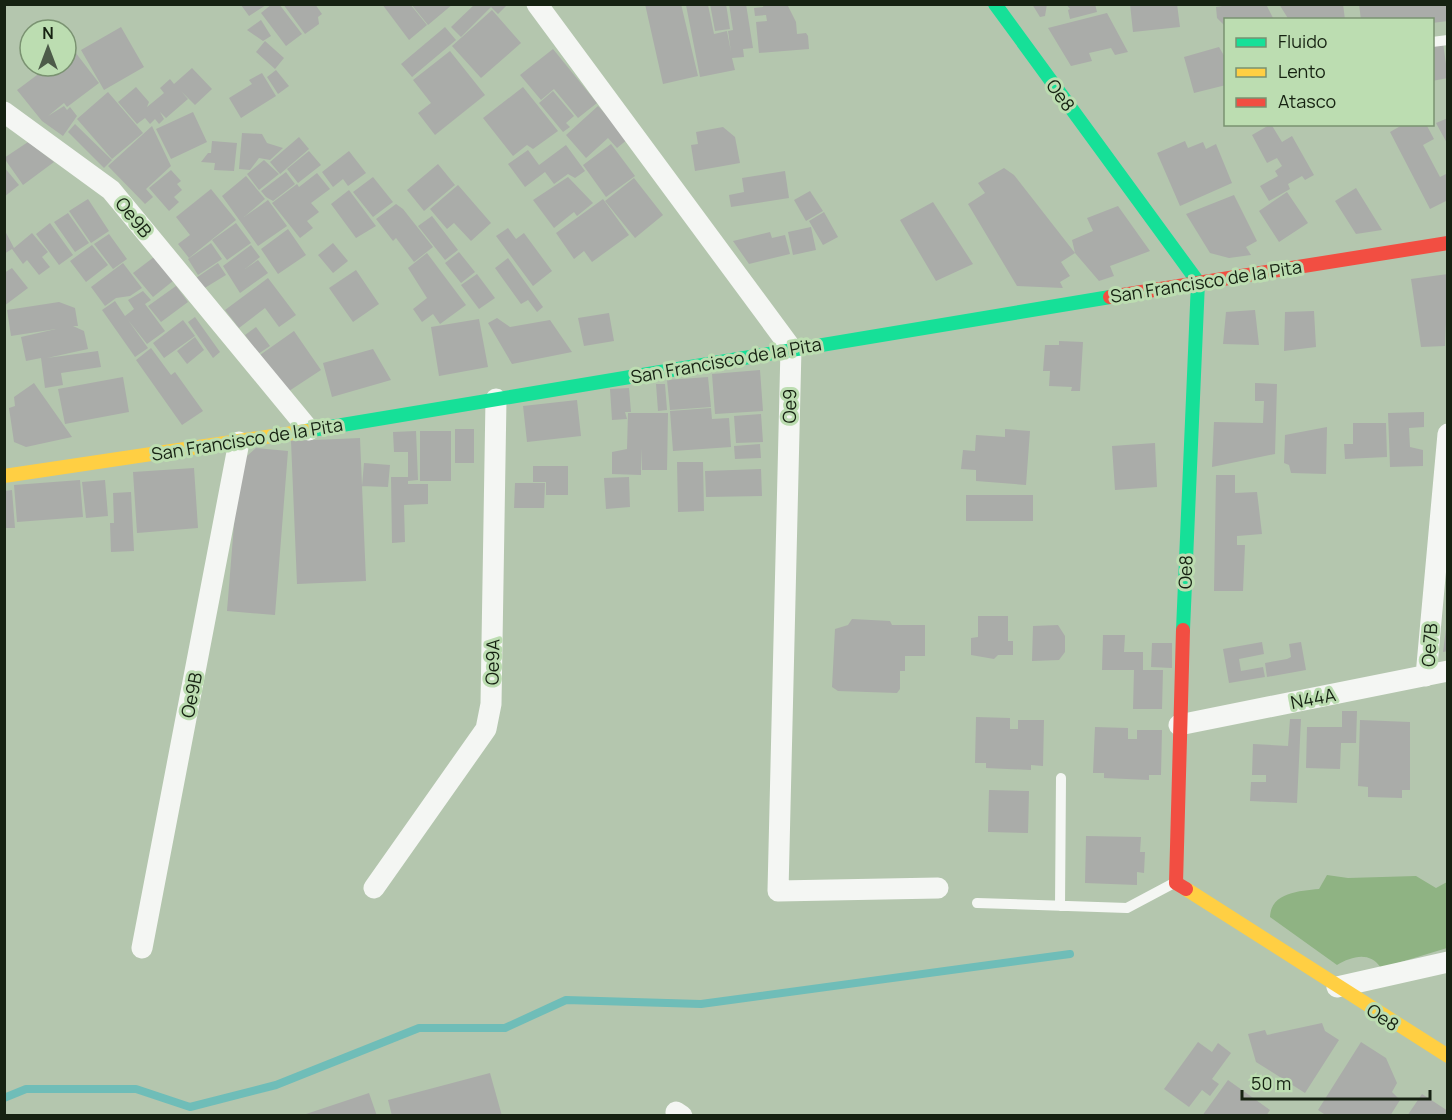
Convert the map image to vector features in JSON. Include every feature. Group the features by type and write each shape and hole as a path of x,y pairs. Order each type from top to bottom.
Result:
{"street":[{"path":"537,4 791,348"},
{"name":"Oe8","path":"995,4 1198,282 1179,725 1176,883 1448,1056"},
{"name":"Oe9B","path":"4,112 111,190 309,430"},
{"name":"San Francisco de la Pita","path":"4,476 239,442 791,348 1448,243"},
{"name":"Oe9","path":"791,348 778,891 938,888"},
{"name":"Oe9A","path":"374,888 486,729 491,704 495,399"},
{"name":"Oe7B","path":"1426,676 1448,435"},
{"name":"Oe9B","path":"142,948 239,442"},
{"name":"N44A","path":"1179,725 1448,671"},
{"path":"1337,987 1448,962"}],"lane":[{"path":"1060,906 1061,778"},
{"path":"977,903 1127,908 1176,883"}],"green space":[{"path":"1327,875 1348,878 1416,876 1436,888 1447,882 1447,948 1381,968 1372,959 1366,957 1349,959 1337,965 1270,917 1275,902 1288,894 1319,889"}],"building":[{"path":"272,4 279,4 302,34 286,46 261,13"},
{"path":"283,4 315,4 322,14 318,17 319,24 305,34"},
{"path":"382,4 410,4 427,25 409,40"},
{"path":"411,4 453,4 428,25"},
{"path":"475,4 508,4 498,14 491,7 461,37 451,27"},
{"path":"645,4 681,4 698,76 663,84"},
{"path":"710,4 726,4 730,29 715,31"},
{"path":"729,4 746,4 753,48 743,49 744,57 732,58 735,70 700,77 686,5 708,5 714,34 727,31 731,52 728,31 733,30"},
{"path":"764,4 787,4 796,22 797,34 806,33 808,36 809,49 759,53 756,22 767,21 766,15 755,16 754,8 763,7"},
{"path":"1032,4 1047,4 1045,16 1040,17"},
{"path":"1066,4 1095,4 1097,12 1070,19 1068,10 1070,9"},
{"path":"1130,4 1177,4 1180,27 1133,32"},
{"path":"1266,4 1273,18 1224,18 1224,25 1217,18 1216,7"},
{"path":"1279,4 1343,4 1345,18 1288,18"},
{"path":"1359,4 1446,4 1448,21 1434,23 1434,18 1361,18"},
{"path":"241,5 266,5 249,16"},
{"path":"492,10 521,43 481,78 452,46"},
{"path":"1107,13 1128,52 1115,55 1111,48 1089,53 1092,61 1071,66 1048,28"},
{"path":"261,20 271,36 263,41 247,30"},
{"path":"121,27 144,67 104,90 81,50"},
{"path":"445,27 456,40 412,77 401,64"},
{"path":"265,41 284,58 275,69 256,52"},
{"path":"1443,43 1448,78 1434,81 1434,45"},
{"path":"1219,47 1224,56 1224,86 1194,93 1184,57"},
{"path":"553,49 597,103 578,118 554,89 541,100 520,75"},
{"path":"450,51 485,95 435,135 418,113 431,103 413,80"},
{"path":"78,56 99,83 67,107 64,103 48,116 64,106 67,110 70,107 77,116 63,136 42,121 17,90 33,78 78,78"},
{"path":"192,68 212,89 195,105 181,91 188,99 166,118 160,112 164,119 159,124 155,119 150,124 145,118 137,124 118,102 136,87 149,102 147,107 164,93 160,88 170,79 174,84"},
{"path":"276,70 289,86 278,94 267,77"},
{"path":"262,73 276,96 241,118 229,98 252,84 249,80"},
{"path":"523,87 558,131 533,149 527,145 513,156 483,118"},
{"path":"553,91 574,116 566,123 570,127 563,132 539,103"},
{"path":"108,92 143,133 112,159 77,119"},
{"path":"598,106 628,139 617,148 608,138 586,158 566,135"},
{"path":"193,112 207,142 171,159 156,129"},
{"path":"1448,118 1448,145 1436,123"},
{"path":"75,124 112,160 104,168 68,132"},
{"path":"152,126 171,166 146,189 153,197 145,204 108,166"},
{"path":"1268,126 1272,126 1282,142 1292,136 1314,175 1305,180 1302,176 1288,184 1290,189 1269,201 1260,186 1278,176 1275,171 1282,166 1277,158 1267,163 1252,135"},
{"path":"1400,126 1427,126 1434,139 1423,145 1440,177 1448,173 1448,200 1430,209 1390,132"},
{"path":"723,127 735,137 740,163 695,171 691,145 698,144 696,132"},
{"path":"242,133 262,134 267,143 283,148 270,160 259,158 250,170 239,169"},
{"path":"299,137 309,149 280,174 270,162"},
{"path":"212,141 237,143 234,171 214,170 215,163 201,162 208,153 211,153"},
{"path":"1185,141 1188,148 1203,142 1206,149 1216,144 1232,183 1180,206 1157,153"},
{"path":"28,142 54,162 23,185 4,158"},
{"path":"611,144 635,176 606,197 583,165"},
{"path":"566,145 585,171 575,178 568,174 554,184 545,172 525,187 508,164 528,150 539,165"},
{"path":"309,151 321,165 298,183 287,169"},
{"path":"349,151 366,173 348,186 343,179 333,187 322,172"},
{"path":"264,160 279,174 259,190 247,174"},
{"path":"438,164 455,185 424,211 407,190"},
{"path":"4,167 19,185 4,197"},
{"path":"1004,168 1014,175 1075,253 1061,262 1070,276 1060,282 1063,288 1017,286 968,204 985,193 978,183"},
{"path":"171,170 181,181 177,184 182,190 174,197 179,202 169,211 149,188"},
{"path":"785,171 789,198 731,207 729,195 744,192 742,178"},
{"path":"286,172 295,184 273,201 266,197 261,191"},
{"path":"317,173 330,189 311,203 319,212 307,221 313,228 300,238 272,203 297,184 299,187"},
{"path":"246,176 265,199 244,217 268,200 287,226 258,246 222,196"},
{"path":"373,177 393,202 373,217 353,192"},
{"path":"568,177 593,203 577,216 574,212 554,228 533,200"},
{"path":"634,178 663,215 635,238 605,201"},
{"path":"458,185 491,223 471,241 454,223 447,229 430,209"},
{"path":"1356,188 1382,230 1356,234 1335,201"},
{"path":"211,189 236,220 189,258 178,244 190,235 176,217"},
{"path":"349,190 376,226 356,238 331,204"},
{"path":"810,191 823,211 806,221 794,200"},
{"path":"1287,192 1308,223 1279,242 1259,211"},
{"path":"1234,195 1257,241 1246,247 1251,255 1229,258 1210,253 1186,214"},
{"path":"88,199 109,231 91,243 69,211"},
{"path":"603,199 629,235 592,262 584,251 574,259 556,233"},
{"path":"933,202 973,264 936,281 900,220"},
{"path":"396,204 403,209 433,247 414,262 396,238 393,241 376,219"},
{"path":"1118,206 1150,251 1110,266 1114,276 1099,281 1075,253 1072,240 1093,231 1087,218"},
{"path":"824,212 838,237 823,245 809,221"},
{"path":"68,213 89,243 75,252 54,222"},
{"path":"432,216 458,250 445,260 418,226"},
{"path":"50,223 73,255 59,265 36,234"},
{"path":"236,223 251,243 227,260 212,240"},
{"path":"811,227 816,250 793,255 788,232"},
{"path":"508,228 516,239 524,233 552,271 533,286 496,236"},
{"path":"4,229 14,248 32,233 48,252 42,257 50,267 39,275 27,260 23,264 12,249 4,254"},
{"path":"288,229 306,255 278,274 261,249"},
{"path":"770,232 772,238 785,235 790,254 749,264 733,241"},
{"path":"109,234 127,259 113,269 94,244"},
{"path":"211,243 222,259 198,275 188,259"},
{"path":"333,243 348,261 333,273 318,255"},
{"path":"92,245 108,265 86,282 70,261"},
{"path":"251,245 260,257 245,269 258,260 268,273 240,293 223,266"},
{"path":"459,252 475,272 461,283 445,263"},
{"path":"427,253 466,305 440,324 433,314 422,322 413,309 427,298 408,268"},
{"path":"154,257 173,281 153,297 133,273"},
{"path":"508,258 543,307 537,312 528,300 521,304 495,268"},
{"path":"123,263 142,288 130,296 116,298 105,306 91,287"},
{"path":"218,263 226,275 203,289 196,278"},
{"path":"12,268 28,288 4,306 4,273"},
{"path":"356,270 379,304 353,322 329,288"},
{"path":"477,274 495,298 479,309 461,285"},
{"path":"1448,274 1445,346 1421,347 1411,279"},
{"path":"268,278 296,315 279,327 265,308 239,328 225,310"},
{"path":"176,286 188,302 161,322 148,306"},
{"path":"143,291 151,300 145,304 165,331 147,344 128,320 148,348 135,357 102,310 115,301 125,316 134,309 128,300"},
{"path":"59,302 75,308 78,326 73,326 84,331 88,349 47,358 98,351 101,367 61,373 63,385 45,388 41,358 26,361 21,337 56,329 11,336 7,310"},
{"path":"1255,310 1259,345 1223,344 1226,312"},
{"path":"1314,311 1316,347 1284,351 1285,312"},
{"path":"609,313 614,341 584,346 578,318"},
{"path":"195,317 220,352 213,358 188,322"},
{"path":"497,318 510,327 550,320 572,352 512,364 488,323"},
{"path":"479,319 488,367 439,376 431,327"},
{"path":"183,320 195,336 164,358 153,343"},
{"path":"256,327 270,346 258,354 245,335"},
{"path":"294,331 321,370 286,393 260,355"},
{"path":"195,337 204,350 187,364 177,351"},
{"path":"1059,341 1083,342 1080,391 1071,391 1072,387 1049,386 1050,371 1043,371 1045,345 1059,345"},
{"path":"151,348 171,375 175,372 203,411 182,425 136,360"},
{"path":"373,349 391,380 332,397 323,363"},
{"path":"760,370 763,411 715,414 712,374"},
{"path":"123,377 129,412 65,424 58,389"},
{"path":"708,377 711,407 670,410 667,380"},
{"path":"34,383 72,437 26,447 14,442 9,408 15,406 14,397"},
{"path":"1255,383 1277,384 1275,454 1212,467 1214,422 1263,423 1264,401 1255,401"},
{"path":"656,384 665,384 667,410 658,411"},
{"path":"629,388 631,412 625,412 627,419 612,420 610,389"},
{"path":"577,400 581,436 527,442 523,406"},
{"path":"711,408 712,419 729,418 731,447 673,451 670,411"},
{"path":"1424,412 1424,427 1409,428 1410,447 1423,450 1423,466 1390,467 1388,413"},
{"path":"628,413 668,413 667,470 642,470 641,448 641,475 612,474 612,452 627,449"},
{"path":"761,414 763,442 736,443 734,416"},
{"path":"1353,423 1386,423 1387,457 1345,459 1344,444 1353,444"},
{"path":"1327,427 1326,474 1291,473 1289,465 1284,463 1285,435"},
{"path":"455,429 474,429 474,463 455,463"},
{"path":"1005,429 1030,431 1026,485 976,481 976,470 961,469 963,450 975,451 976,435 1005,437"},
{"path":"416,431 418,480 408,481 408,484 428,484 428,504 404,505 405,542 392,543 391,477 408,477 408,452 394,452 393,432"},
{"path":"420,431 451,431 451,481 420,481"},
{"path":"360,438 366,581 297,584 291,441"},
{"path":"1155,443 1157,487 1115,490 1112,446"},
{"path":"760,444 761,458 735,459 734,446"},
{"path":"256,448 288,451 275,615 227,611 239,463"},
{"path":"677,462 703,462 704,511 678,512"},
{"path":"364,463 390,465 388,487 362,486"},
{"path":"533,466 568,466 568,495 546,495 546,482 533,482"},
{"path":"194,468 198,528 137,533 133,472"},
{"path":"761,469 762,496 706,497 705,471"},
{"path":"1216,475 1235,475 1235,493 1257,492 1262,534 1237,536 1237,545 1245,545 1243,591 1214,591"},
{"path":"629,477 630,507 606,509 604,478"},
{"path":"80,480 83,517 17,522 14,485"},
{"path":"105,480 108,516 86,518 82,482"},
{"path":"515,483 545,483 544,508 514,508"},
{"path":"12,490 15,528 4,528 4,491"},
{"path":"131,492 134,551 111,552 110,523 114,523 113,493"},
{"path":"966,495 1033,495 1033,521 966,521"},
{"path":"978,616 1008,616 1008,641 1013,641 1013,655 998,655 994,659 971,655 971,638 978,637"},
{"path":"852,619 890,621 892,625 925,625 925,656 905,656 905,671 900,671 900,689 897,693 838,691 832,687 835,629 848,625"},
{"path":"1058,625 1065,636 1065,652 1059,660 1032,661 1033,626"},
{"path":"1446,629 1448,651 1443,652"},
{"path":"1103,635 1125,635 1124,652 1143,652 1143,670 1163,670 1162,709 1133,709 1134,670 1102,670"},
{"path":"1262,642 1264,654 1239,659 1241,671 1263,667 1265,677 1229,683 1223,649"},
{"path":"1301,642 1306,670 1267,677 1265,663 1291,657 1289,644"},
{"path":"1152,643 1172,643 1172,668 1151,667"},
{"path":"1342,711 1357,711 1356,743 1341,743 1340,769 1306,768 1307,727 1342,727"},
{"path":"976,717 1010,718 1010,729 1018,729 1018,720 1044,720 1043,766 1031,765 1031,770 986,768 986,763 975,763"},
{"path":"1290,719 1301,719 1297,803 1250,801 1251,782 1266,782 1266,775 1252,775 1253,744 1288,746"},
{"path":"1360,720 1410,722 1410,790 1402,790 1402,798 1368,797 1368,787 1358,786"},
{"path":"1095,727 1128,728 1128,739 1137,739 1137,730 1162,730 1161,775 1149,775 1149,780 1104,778 1104,773 1093,773"},
{"path":"989,790 1029,791 1028,833 988,832"},
{"path":"1086,836 1141,837 1140,852 1145,852 1144,873 1137,872 1137,885 1085,883"},
{"path":"1322,1023 1325,1031 1339,1040 1305,1093 1256,1062 1248,1034 1265,1030 1267,1035"},
{"path":"1198,1042 1212,1052 1218,1043 1231,1053 1212,1079 1219,1084 1210,1096 1202,1090 1189,1107 1164,1089"},
{"path":"1361,1042 1386,1058 1397,1083 1392,1092 1400,1100 1390,1116 1327,1116 1318,1110"},
{"path":"490,1073 502,1116 392,1116 388,1100"},
{"path":"1228,1080 1270,1110 1266,1116 1202,1116"},
{"path":"369,1093 377,1116 303,1116 303,1115"},
{"path":"1422,1094 1448,1111 1448,1116 1407,1116"}],"waterway":[{"path":"4,1098 26,1089 136,1089 190,1107 276,1085 419,1028 505,1028 566,1000 701,1004 1070,954"}],"traffic: fast":[{"path":"995,4 1198,282 1183,630"},
{"path":"306,431 1110,297"}],"traffic: slow":[{"path":"4,476 306,431"},
{"path":"1186,889 1448,1056"}],"traffic: jam":[{"path":"1110,297 1448,243"},
{"path":"1183,630 1176,883 1186,889"}]}
